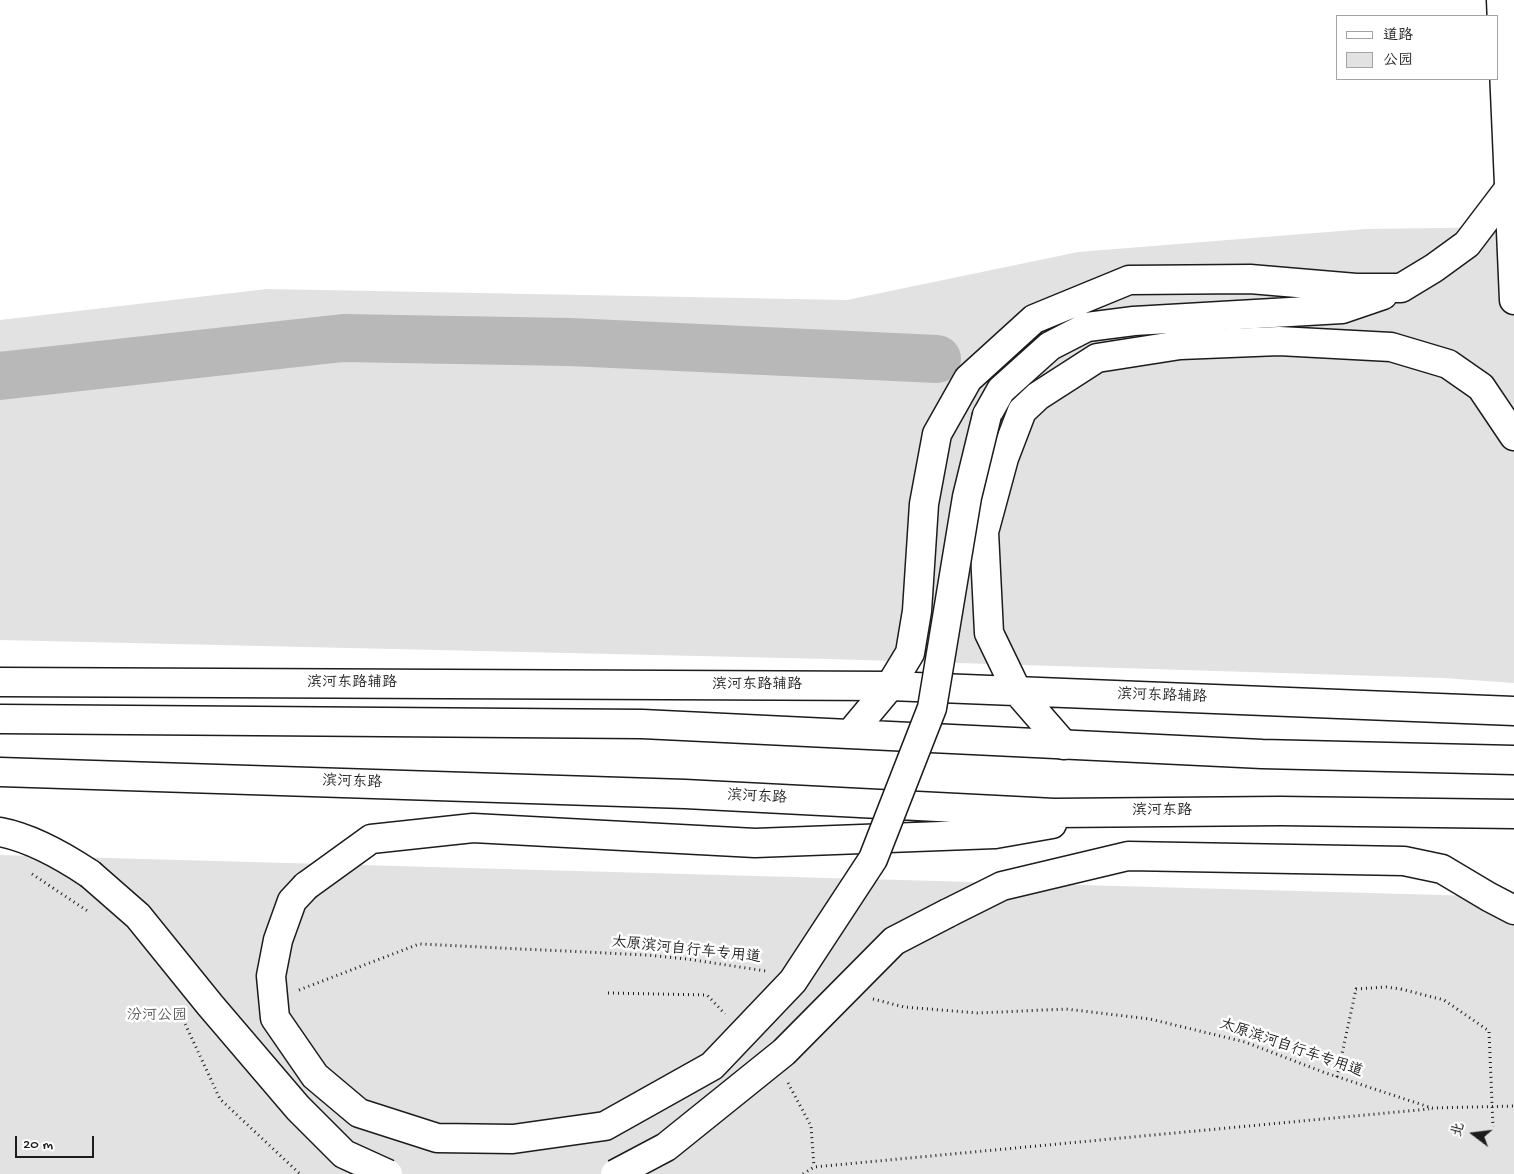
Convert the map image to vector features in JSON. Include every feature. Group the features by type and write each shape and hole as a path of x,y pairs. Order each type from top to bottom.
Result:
{"main road":[{"path":"1501,0 1514,300"},
{"path":"1118,812 995,834 756,843 474,828 371,839 306,886 292,901 278,940 272,976 275,1018 315,1076 359,1113 437,1138 513,1139 606,1126 712,1066 793,981 873,859 932,708 967,496 987,415 1002,390 1050,346 1087,327 1134,321 1342,309 1401,288 1434,268 1467,244 1508,190"},
{"path":"850,734 890,686 910,653 917,611 924,504 937,434 968,379 1034,319 1129,280 1250,279 1356,288 1401,288"},
{"path":"1064,744 1017,691 989,633 984,532 1004,458 1022,411 1038,396 1097,358 1180,345 1279,341 1391,348 1448,364 1481,388 1514,436"},
{"name":"滨河东路辅路","path":"0,682 890,686 1514,711"},
{"path":"0,719 642,724 1262,754 1514,760"},
{"name":"滨河东路","path":"0,772 685,794 1054,813 1280,811 1514,814"},
{"path":"0,832 13,834 66,858 90,874 138,916 210,1005 298,1108 344,1154 388,1174"},
{"path":"615,1174 666,1147 784,1052 894,941 1002,886 1128,856 1404,860 1442,869 1488,897 1514,910"}],"path":[{"path":"27,870 91,913"},
{"name":"太原滨河自行车专用道","path":"292,993 420,944 647,955 774,973"},
{"path":"1337,1077 1356,989 1386,987 1444,1000 1489,1031 1493,1127"},
{"name":"太原滨河自行车专用道","path":"867,998 904,1007 935,1010 978,1013 1066,1009 1150,1019 1244,1042 1337,1077 1432,1108 1514,1106"},
{"path":"176,1008 220,1099 300,1174"},
{"path":"181,1015 190,1014"},
{"path":"804,1174 814,1167 1432,1108"}],"green space":[{"path":"1514,227 1514,683 1443,678 829,659 0,640 0,320 267,289 847,300 1078,252 1365,229"},
{"name":"汾河公园","path":"0,855 1514,897 1514,1174 0,1174"}],"waterway":[{"path":"0,376 343,338 570,342 937,359"}]}
